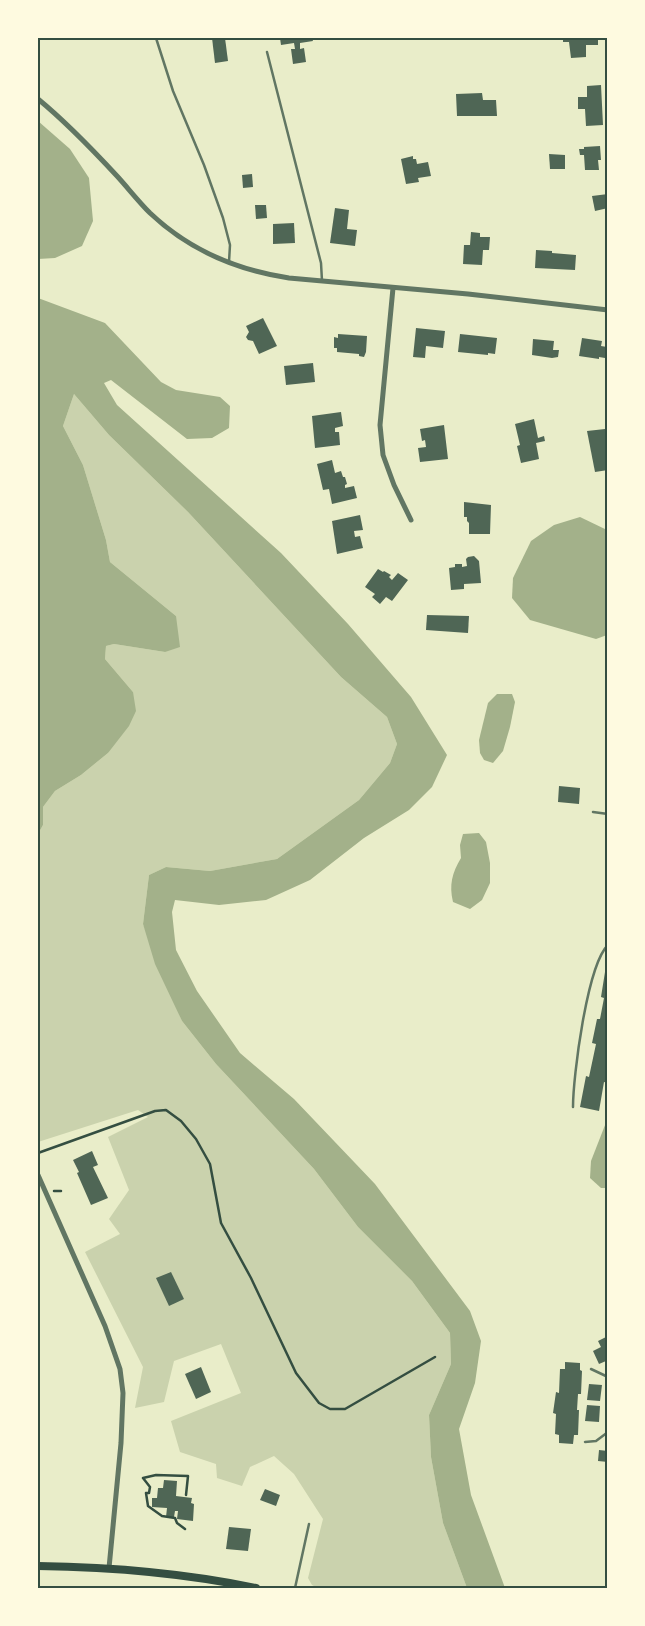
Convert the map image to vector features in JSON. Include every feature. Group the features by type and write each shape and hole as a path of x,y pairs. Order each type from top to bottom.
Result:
{"main road":[{"path":"38,1566 108,1568 209,1580 256,1588"}],"street":[{"path":"38,99 77,135 150,213 204,252 229,264 261,274 322,282 468,294 608,310"},
{"path":"394,288 380,425 383,455 394,485 411,520"},
{"path":"38,1176 105,1326 121,1376 123,1393 121,1443 108,1568"}],"lane":[{"path":"156,38 173,91 204,165 223,218 230,246 229,264"},
{"path":"267,52 321,263 322,282"},
{"path":"593,812 608,814"},
{"path":"573,1107 573,1086 585,1012 594,971 601,952 608,945"},
{"path":"591,1369 608,1377"},
{"path":"585,1442 596,1440 608,1432"},
{"path":"295,1588 309,1524"}],"path":[{"path":"38,1153 155,1110 166,1110 181,1121 196,1139 210,1164 221,1223 296,1373 319,1403 330,1409 345,1409 435,1357"},
{"path":"186,1495 188,1476 156,1475 143,1478 150,1487 149,1493 146,1493 148,1506 162,1516 175,1518 177,1523 186,1529"}],"shaded area":[{"path":"38,121 70,149 89,178 93,221 82,246 55,258 38,259"},
{"path":"38,298 105,323 161,382 176,390 220,397 230,406 229,428 212,438 187,439 111,380 104,383 117,405 281,553 348,624 411,697 447,755 432,787 409,810 364,838 310,880 266,900 219,905 175,900 172,912 176,950 197,991 240,1053 294,1099 375,1184 470,1311 481,1341 475,1383 459,1429 471,1495 505,1588 467,1588 443,1523 431,1457 429,1415 451,1364 450,1333 412,1281 358,1227 314,1169 216,1064 182,1021 155,964 143,924 149,875 166,867 210,871 277,859 359,800 390,763 397,744 387,717 341,677 188,512 109,435 74,394 63,426 83,465 106,540 110,562 176,616 180,647 165,652 114,644 106,646 105,659 133,692 136,711 129,726 108,753 81,775 55,791 43,807 43,825 38,834"},
{"path":"74,394 109,435 188,512 341,677 387,717 397,744 390,763 359,800 277,859 210,871 166,867 149,875 143,924 182,1021 216,1064 314,1169 358,1227 412,1281 450,1333 451,1364 429,1415 431,1457 443,1523 467,1588 318,1588 312,1585 308,1578 323,1519 294,1474 274,1456 250,1467 242,1486 217,1478 216,1464 180,1452 171,1421 241,1393 221,1344 174,1361 164,1402 135,1408 143,1367 85,1252 120,1234 109,1219 129,1190 108,1137 148,1117 138,1110 38,1142 38,834 43,825 43,807 55,791 81,775 108,753 133,692 105,659 106,646 114,644 165,652 176,616 110,562 106,540 83,465 63,426"},
{"path":"580,517 607,530 607,635 596,639 530,620 512,598 513,578 531,541 554,525"},
{"path":"497,694 512,694 515,702 503,751 493,763 484,760 480,753 479,740 488,703"},
{"path":"479,833 486,842 490,863 490,883 482,900 470,909 453,902 451,885 453,874 461,858 460,845 463,834"},
{"path":"607,1120 607,1188 601,1188 590,1178 591,1161"}],"building":[{"path":"212,38 225,38 228,61 215,63"},
{"path":"280,38 312,38 313,41 300,43 300,49 304,48 306,62 293,64 291,49 295,49 294,43 281,45"},
{"path":"563,38 598,38 598,45 586,45 586,57 571,58 569,42 563,42"},
{"path":"601,85 603,125 586,126 585,109 578,109 578,97 587,97 587,86"},
{"path":"482,93 483,100 496,100 497,116 457,116 456,94"},
{"path":"600,146 601,160 598,160 599,170 585,170 584,155 580,155 579,149"},
{"path":"549,154 565,155 565,169 550,169"},
{"path":"413,156 417,164 428,162 431,176 418,178 419,182 406,184 401,159"},
{"path":"252,174 253,187 243,188 242,175"},
{"path":"608,194 608,208 595,211 592,196"},
{"path":"255,205 266,205 267,218 256,219"},
{"path":"335,208 349,210 347,229 357,230 355,246 330,243"},
{"path":"294,223 295,243 273,244 273,224"},
{"path":"471,232 480,233 480,237 490,237 489,250 483,250 482,265 463,264 464,245 470,245"},
{"path":"536,250 576,255 575,270 535,268"},
{"path":"263,318 277,346 259,354 253,341 248,340 246,337 249,332 246,326"},
{"path":"416,328 445,331 443,348 426,346 425,358 413,357"},
{"path":"338,334 367,336 364,357 359,356 359,354 337,352 337,348 334,348 334,337 338,338"},
{"path":"460,334 497,338 495,354 458,352"},
{"path":"582,338 602,341 601,346 607,347 605,358 579,356"},
{"path":"533,339 554,341 553,350 559,350 558,357 532,355"},
{"path":"313,363 315,382 286,385 284,366"},
{"path":"341,412 343,426 335,428 335,432 339,432 340,445 315,448 312,416"},
{"path":"534,419 538,438 544,436 545,441 536,443 539,459 521,463 517,446 520,445 515,424"},
{"path":"444,425 448,459 420,462 418,448 426,447 425,440 422,441 420,429"},
{"path":"605,429 608,444 608,470 595,472 587,431"},
{"path":"332,460 335,473 341,471 347,484 345,488 354,486 357,498 332,504 329,489 323,490 317,464"},
{"path":"464,502 491,505 490,534 469,534 469,523 467,517 464,517"},
{"path":"360,515 363,530 354,531 355,537 360,536 363,548 337,554 332,521"},
{"path":"474,556 479,561 481,583 464,584 464,589 451,590 449,568 455,567 455,564 462,564 462,567 467,566 466,559"},
{"path":"378,569 391,575 389,577 392,580 398,573 408,580 392,601 386,597 380,604 372,597 375,594 365,587"},
{"path":"427,615 469,616 468,633 426,630"},
{"path":"559,786 580,788 579,804 558,802"},
{"path":"605,972 608,972 608,1083 604,1082 599,1111 580,1107 586,1076 589,1077 596,1044 592,1043 597,1019 600,1019 604,998 601,997"},
{"path":"92,1151 98,1165 93,1167 108,1198 91,1205 73,1160"},
{"path":"171,1272 184,1299 169,1306 156,1278"},
{"path":"608,1336 608,1363 606,1361 599,1364 593,1351 601,1347 598,1341"},
{"path":"565,1362 580,1363 580,1370 582,1371 581,1394 578,1394 577,1410 579,1410 578,1435 574,1435 573,1444 559,1443 559,1435 555,1434 556,1414 553,1413 556,1392 559,1393 560,1369 565,1369"},
{"path":"201,1367 211,1392 196,1399 185,1374"},
{"path":"589,1384 602,1385 600,1401 587,1400"},
{"path":"587,1405 600,1406 599,1422 585,1421"},
{"path":"599,1450 608,1451 608,1462 598,1461"},
{"path":"164,1480 177,1481 176,1496 192,1498 191,1503 194,1504 193,1521 177,1519 178,1511 175,1511 174,1517 166,1517 167,1508 152,1507 152,1498 157,1498 158,1488 163,1488"},
{"path":"265,1489 280,1495 276,1506 260,1500"},
{"path":"229,1527 251,1529 248,1551 226,1549"}]}
